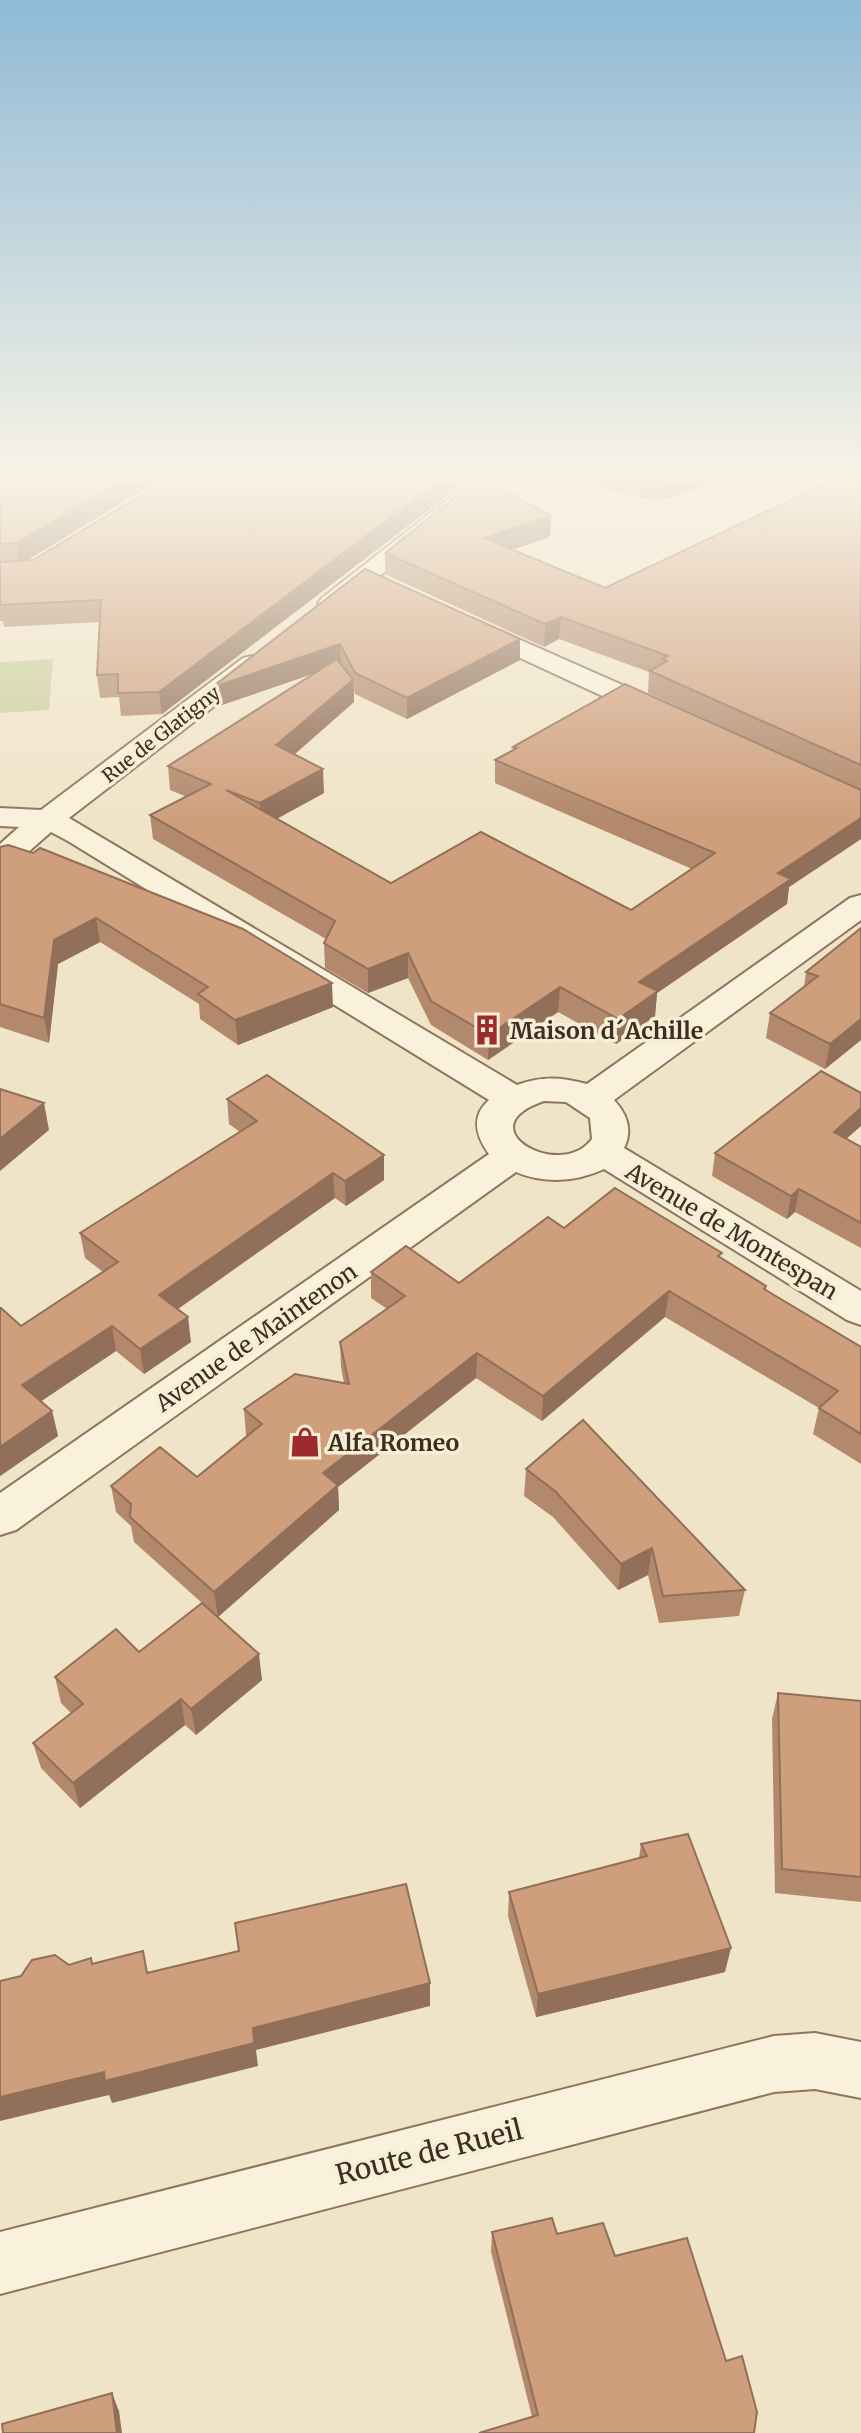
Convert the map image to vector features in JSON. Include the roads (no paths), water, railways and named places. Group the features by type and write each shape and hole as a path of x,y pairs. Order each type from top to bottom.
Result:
{"street":[{"path":"310,620 358,593"},
{"path":"451,617 687,724"},
{"name":"Rue de Glatigny","path":"0,860 24,838 277,645"},
{"path":"0,817 50,820 512,1098"},
{"path":"591,1099 861,905"},
{"path":"559,1089 591,1099 610,1118 613,1130 611,1141 604,1152 589,1162 561,1168 529,1164 512,1157 500,1146 494,1133 493,1120 499,1108 525,1092 559,1089"},
{"name":"Avenue de Montespan","path":"604,1152 861,1310"},
{"name":"Avenue de Maintenon","path":"0,1517 512,1157"},
{"name":"Route de Rueil","path":"0,2263 774,2064 815,2061 861,2070"}],"place":[{"name":"Maison d´Achille","path":"487,1030"},
{"name":"Alfa Romeo","path":"305,1442"}]}
